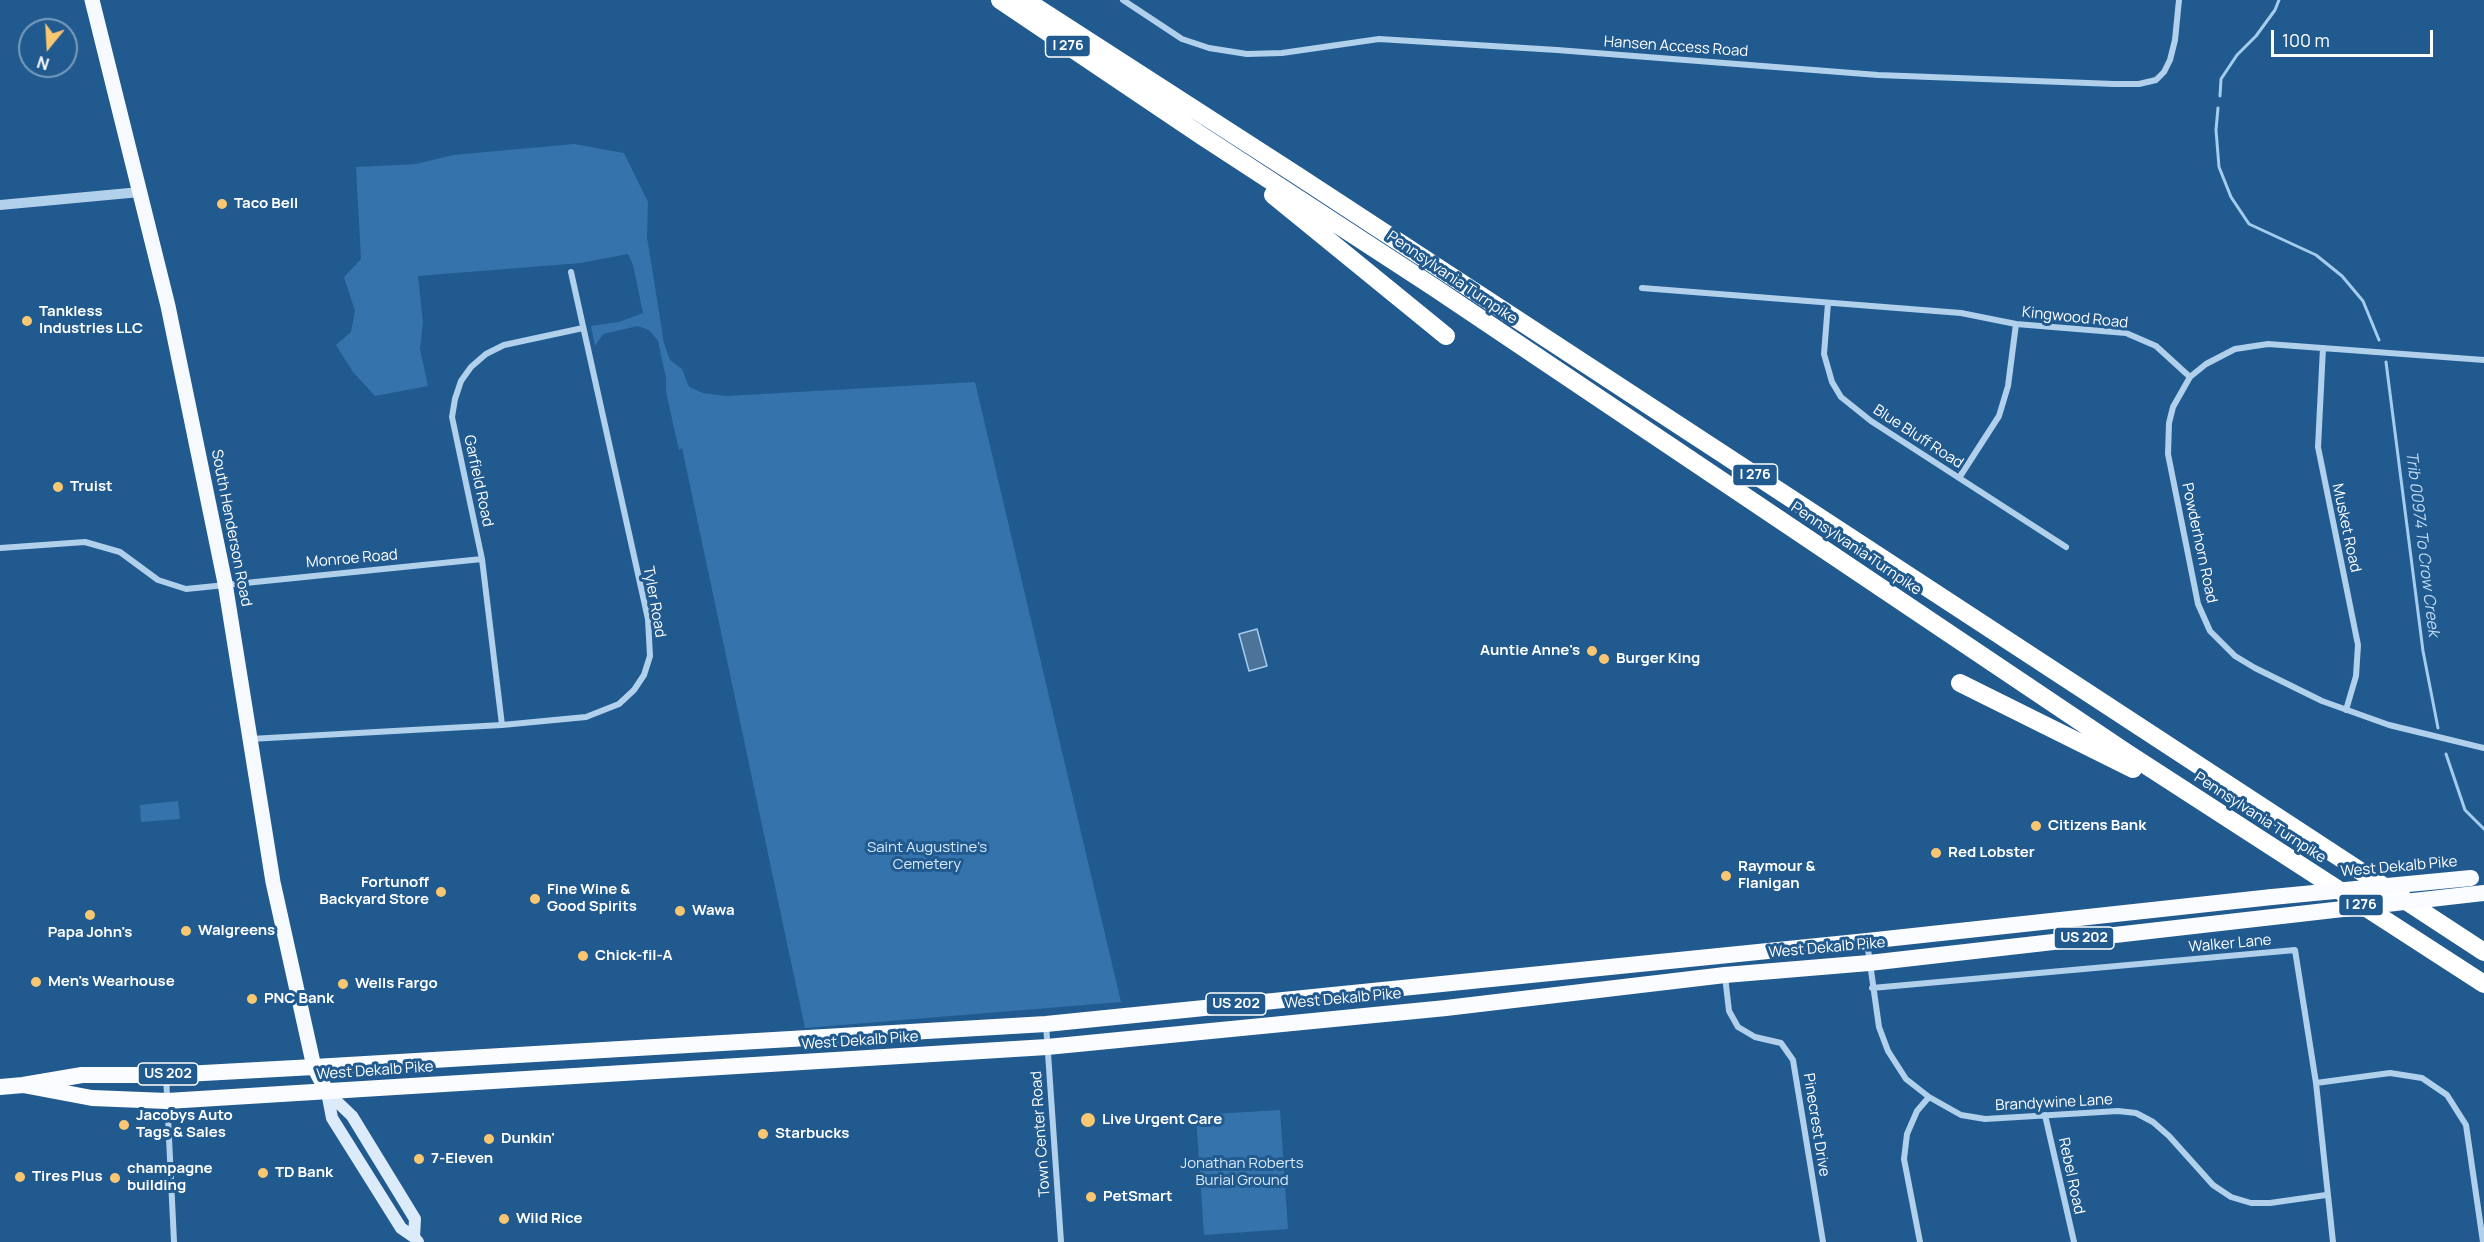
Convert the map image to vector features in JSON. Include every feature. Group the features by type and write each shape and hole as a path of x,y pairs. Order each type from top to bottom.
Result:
{"highway":[{"name":"Pennsylvania Turnpike","path":"1000,0 1202,136 1435,288 2237,826 2484,984"},
{"name":"Pennsylvania Turnpike","path":"1025,0 2484,952"},
{"path":"1202,136 1446,336"},
{"path":"1960,683 2116,760 2237,826"},
{"name":"West Dekalb Pike","path":"0,1087 82,1075 165,1075 1046,1024 1867,941 2272,897 2478,878"},
{"name":"West Dekalb Pike","path":"23,1085 92,1098 167,1101 1047,1047 1446,1008 1725,975 1869,963 2484,893"},
{"path":"709,1069 721,1061 775,1041"},
{"path":"633,1072 705,1057 720,1043"}],"main road":[{"name":"South Henderson Road","path":"92,0 168,306 225,583 273,882 314,1067 327,1092"},
{"path":"327,1092 332,1118 401,1228 416,1239"}],"street":[{"name":"Hansen Access Road","path":"1123,0 1182,39 1209,48 1247,54 1282,53 1379,39 1557,50 1878,75 2114,84 2139,84 2156,80 2164,72 2175,40 2179,0"},
{"path":"0,205 140,192"},
{"name":"Tyler Road","path":"250,739 502,725 586,717 619,704 634,690 644,675 650,656 648,619 571,273"},
{"name":"Kingwood Road","path":"1642,288 1961,313 2016,324 2126,333 2156,346 2190,377"},
{"name":"Blue Bluff Road","path":"1828,303 1824,354 1832,382 1841,397 1872,421 2066,547"},
{"path":"1959,478 1999,416 2008,386 2016,324"},
{"name":"Garfield Road","path":"502,725 489,600 452,417 461,381 486,354 504,345 583,328"},
{"path":"2190,377 2220,355 2250,345 2268,344 2484,360"},
{"name":"Musket Road","path":"2322,348 2318,447 2358,645 2356,676 2346,711"},
{"name":"Powderhorn Road","path":"2190,377 2173,407 2169,423 2168,454 2198,604 2210,631 2235,656 2278,681 2346,711 2389,725 2484,748"},
{"name":"Monroe Road","path":"0,548 85,542 120,552 158,580 186,589 225,583 482,559"},
{"name":"Brandywine Lane","path":"1867,941 1879,1027 1888,1051 1906,1079 1929,1096 1961,1114 1985,1119 2118,1111 2136,1113 2153,1122 2169,1136 2214,1185 2231,1197 2251,1203 2326,1195"},
{"name":"Walker Lane","path":"1872,988 2295,950 2316,1083 2326,1195 2333,1242"},
{"name":"Pinecrest Drive","path":"1725,975 1729,1011 1738,1027 1755,1037 1781,1043 1793,1060 1823,1242"},
{"name":"Town Center Road","path":"1046,1024 1061,1242"},
{"path":"2316,1083 2390,1073 2422,1078 2447,1095 2466,1125 2483,1242"},
{"path":"165,1075 174,1242"},
{"path":"1920,1242 1904,1159 1907,1134 1917,1112 1929,1096"},
{"name":"Rebel Road","path":"2045,1115 2074,1242"}],"green space":[{"name":"Saint Augustine's Cemetery","path":"574,144 624,153 648,202 647,237 664,343 670,360 682,369 689,387 703,393 726,396 975,382 1121,1002 805,1028 682,448 679,450 666,392 666,378 658,341 649,330 638,326 603,334 595,346 591,326 619,322 643,313 633,265 628,254 581,263 418,276 423,322 420,349 428,386 375,396 353,372 336,345 351,332 355,311 344,277 361,259 356,167 416,164 453,155"},
{"path":"178,801 180,819 141,822 140,805"},
{"name":"Jonathan Roberts Burial Ground","path":"1280,1110 1288,1229 1204,1235 1196,1115"}],"shaded area":[{"path":"1257,629 1267,666 1249,671 1239,634"}],"waterway":[{"name":"Trib 00974 To Crow Creek","path":"2220,96 2221,79 2237,55 2256,36 2275,10 2279,0"},
{"name":"Trib 00974 To Crow Creek","path":"2218,108 2216,130 2219,167 2231,197 2249,224 2316,255 2342,276 2363,301 2379,340"},
{"name":"Trib 00974 To Crow Creek","path":"2386,362 2423,651 2438,728"},
{"name":"Trib 00974 To Crow Creek","path":"2446,754 2465,810 2484,829"}],"place":[{"name":"Taco Bell","path":"222,204"},
{"name":"Tankless Industries LLC","path":"27,321"},
{"name":"Truist","path":"58,487"},
{"name":"Auntie Anne's","path":"1592,651"},
{"name":"Burger King","path":"1604,659"},
{"name":"Citizens Bank","path":"2036,826"},
{"name":"Red Lobster","path":"1936,853"},
{"name":"Raymour & Flanigan","path":"1726,876"},
{"name":"Fortunoff Backyard Store","path":"441,892"},
{"name":"Fine Wine & Good Spirits","path":"535,899"},
{"name":"Wawa","path":"680,911"},
{"name":"Papa John's","path":"90,915"},
{"name":"Walgreens","path":"186,931"},
{"name":"Chick-fil-A","path":"583,956"},
{"name":"Men's Wearhouse","path":"36,982"},
{"name":"Wells Fargo","path":"343,984"},
{"name":"PNC Bank","path":"252,999"},
{"name":"Live Urgent Care","path":"1088,1120"},
{"name":"Jacobys Auto Tags & Sales","path":"124,1125"},
{"name":"Starbucks","path":"763,1134"},
{"name":"Dunkin'","path":"489,1139"},
{"name":"7-Eleven","path":"419,1159"},
{"name":"TD Bank","path":"263,1173"},
{"name":"Tires Plus","path":"20,1177"},
{"name":"champagne building","path":"115,1178"},
{"name":"PetSmart","path":"1091,1197"},
{"name":"Wild Rice","path":"504,1219"}]}
